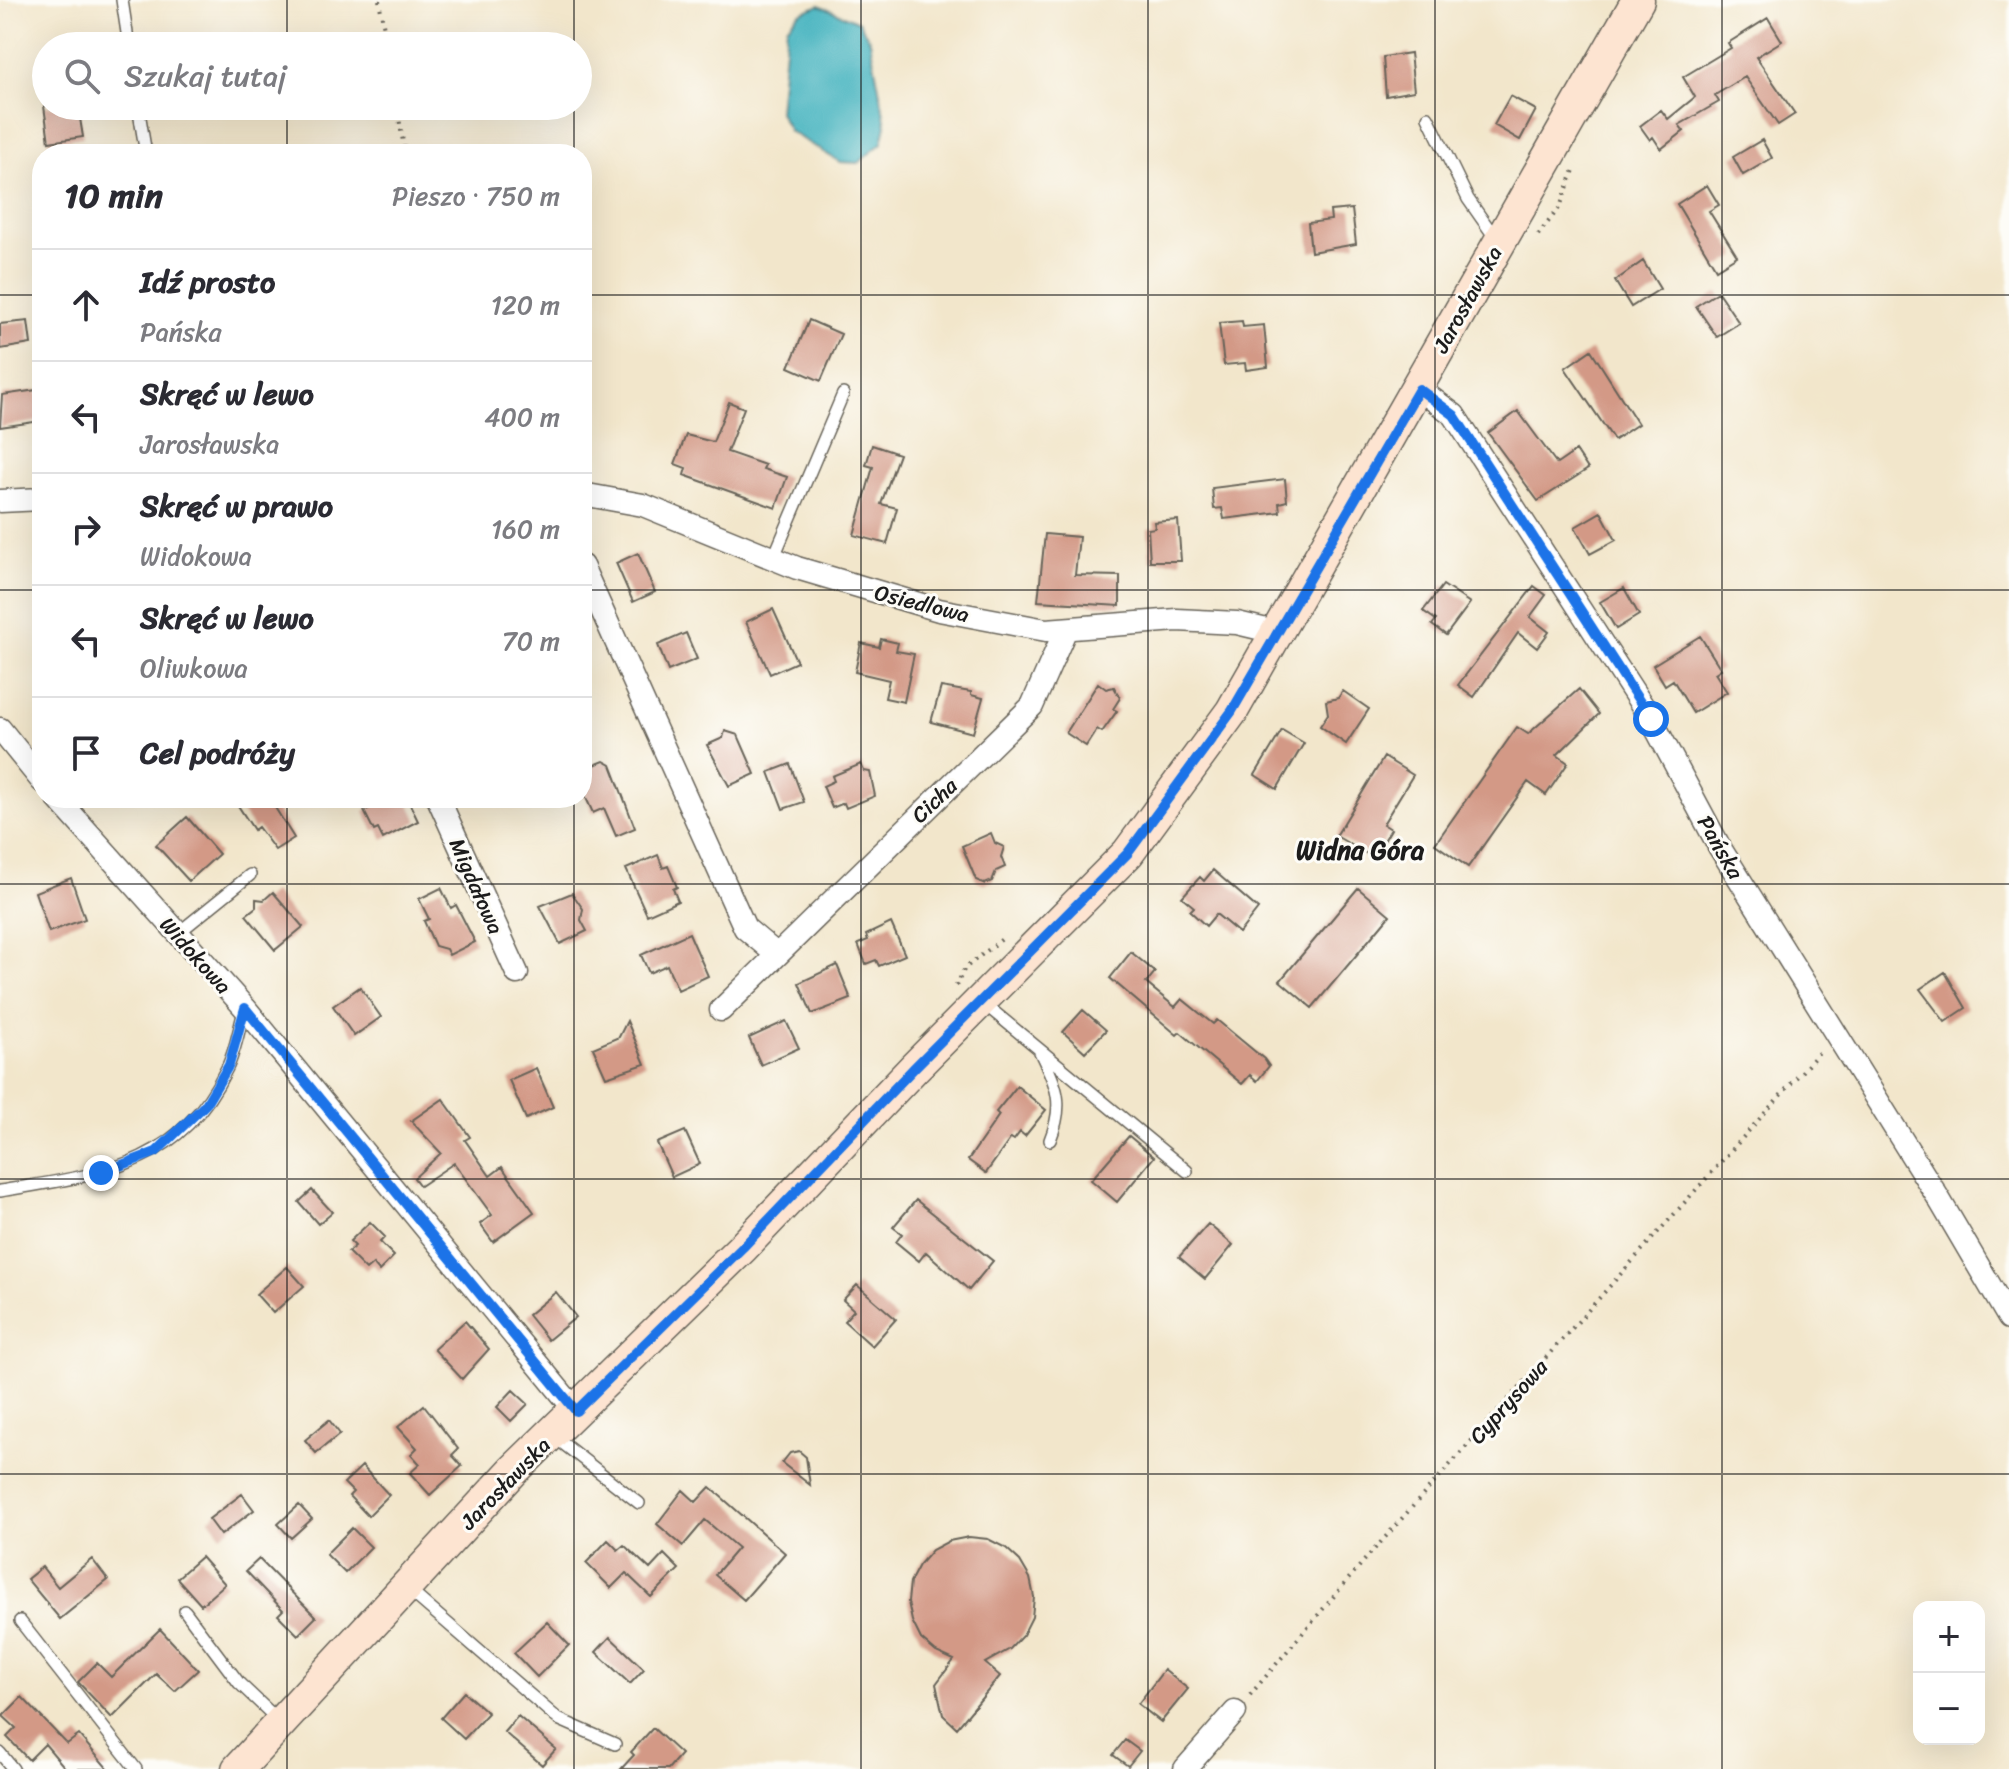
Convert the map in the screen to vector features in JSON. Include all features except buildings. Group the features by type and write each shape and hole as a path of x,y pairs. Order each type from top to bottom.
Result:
{"main road":[{"name":"Jarosławska","path":"238,1769 551,1434 743,1247 1128,853 1232,711 1275,632 1419,389 1498,243 1638,0"}],"street":[{"name":"Pańska","path":"1419,389 1454,415 1643,706 1720,848 1939,1199 2009,1318"},
{"name":"Osiedlowa","path":"592,496 643,505 773,559 939,610 1046,630 1177,620 1237,623 1275,632"},
{"path":"0,501 32,499"},
{"path":"592,588 745,928 776,954"},
{"name":"Cicha","path":"721,1010 1032,706 1066,629"},
{"path":"0,729 32,769"},
{"name":"Widokowa","path":"66,808 245,1008 576,1411"},
{"name":"Migdałowa","path":"443,808 517,973"},
{"path":"1185,1769 1235,1712"}],"lane":[{"path":"122,0 127,32"},
{"path":"1428,117 1468,199 1498,243"},
{"path":"140,120 144,144"},
{"path":"773,559 843,394"},
{"path":"176,934 250,875"},
{"path":"982,1002 1187,1171"},
{"path":"0,1191 101,1173 156,1152 206,1104 229,1065 245,1008"},
{"path":"1038,1048 1052,1078 1060,1115 1050,1140"},
{"path":"551,1434 639,1503"},
{"path":"406,1587 558,1719 615,1744"},
{"path":"185,1611 239,1683 280,1722"},
{"path":"20,1621 136,1769"},
{"path":"0,1753 13,1769"}],"path":[{"path":"379,0 385,32"},
{"path":"399,120 403,144"},
{"name":"Cyprysowa","path":"1235,1712 1369,1555 1835,1036"}],"water":[{"path":"819,5 859,22 870,41 886,125 882,143 858,163 840,162 789,131 779,112 787,27 800,13"}],"district":[{"name":"Widna Góra","path":"1360,850"}],"route":[{"path":"101,1173 156,1152 206,1104 229,1065 245,1008 576,1411 743,1247 915,1067 1128,853 1232,711 1275,632 1419,389 1454,415 1651,719"}]}
